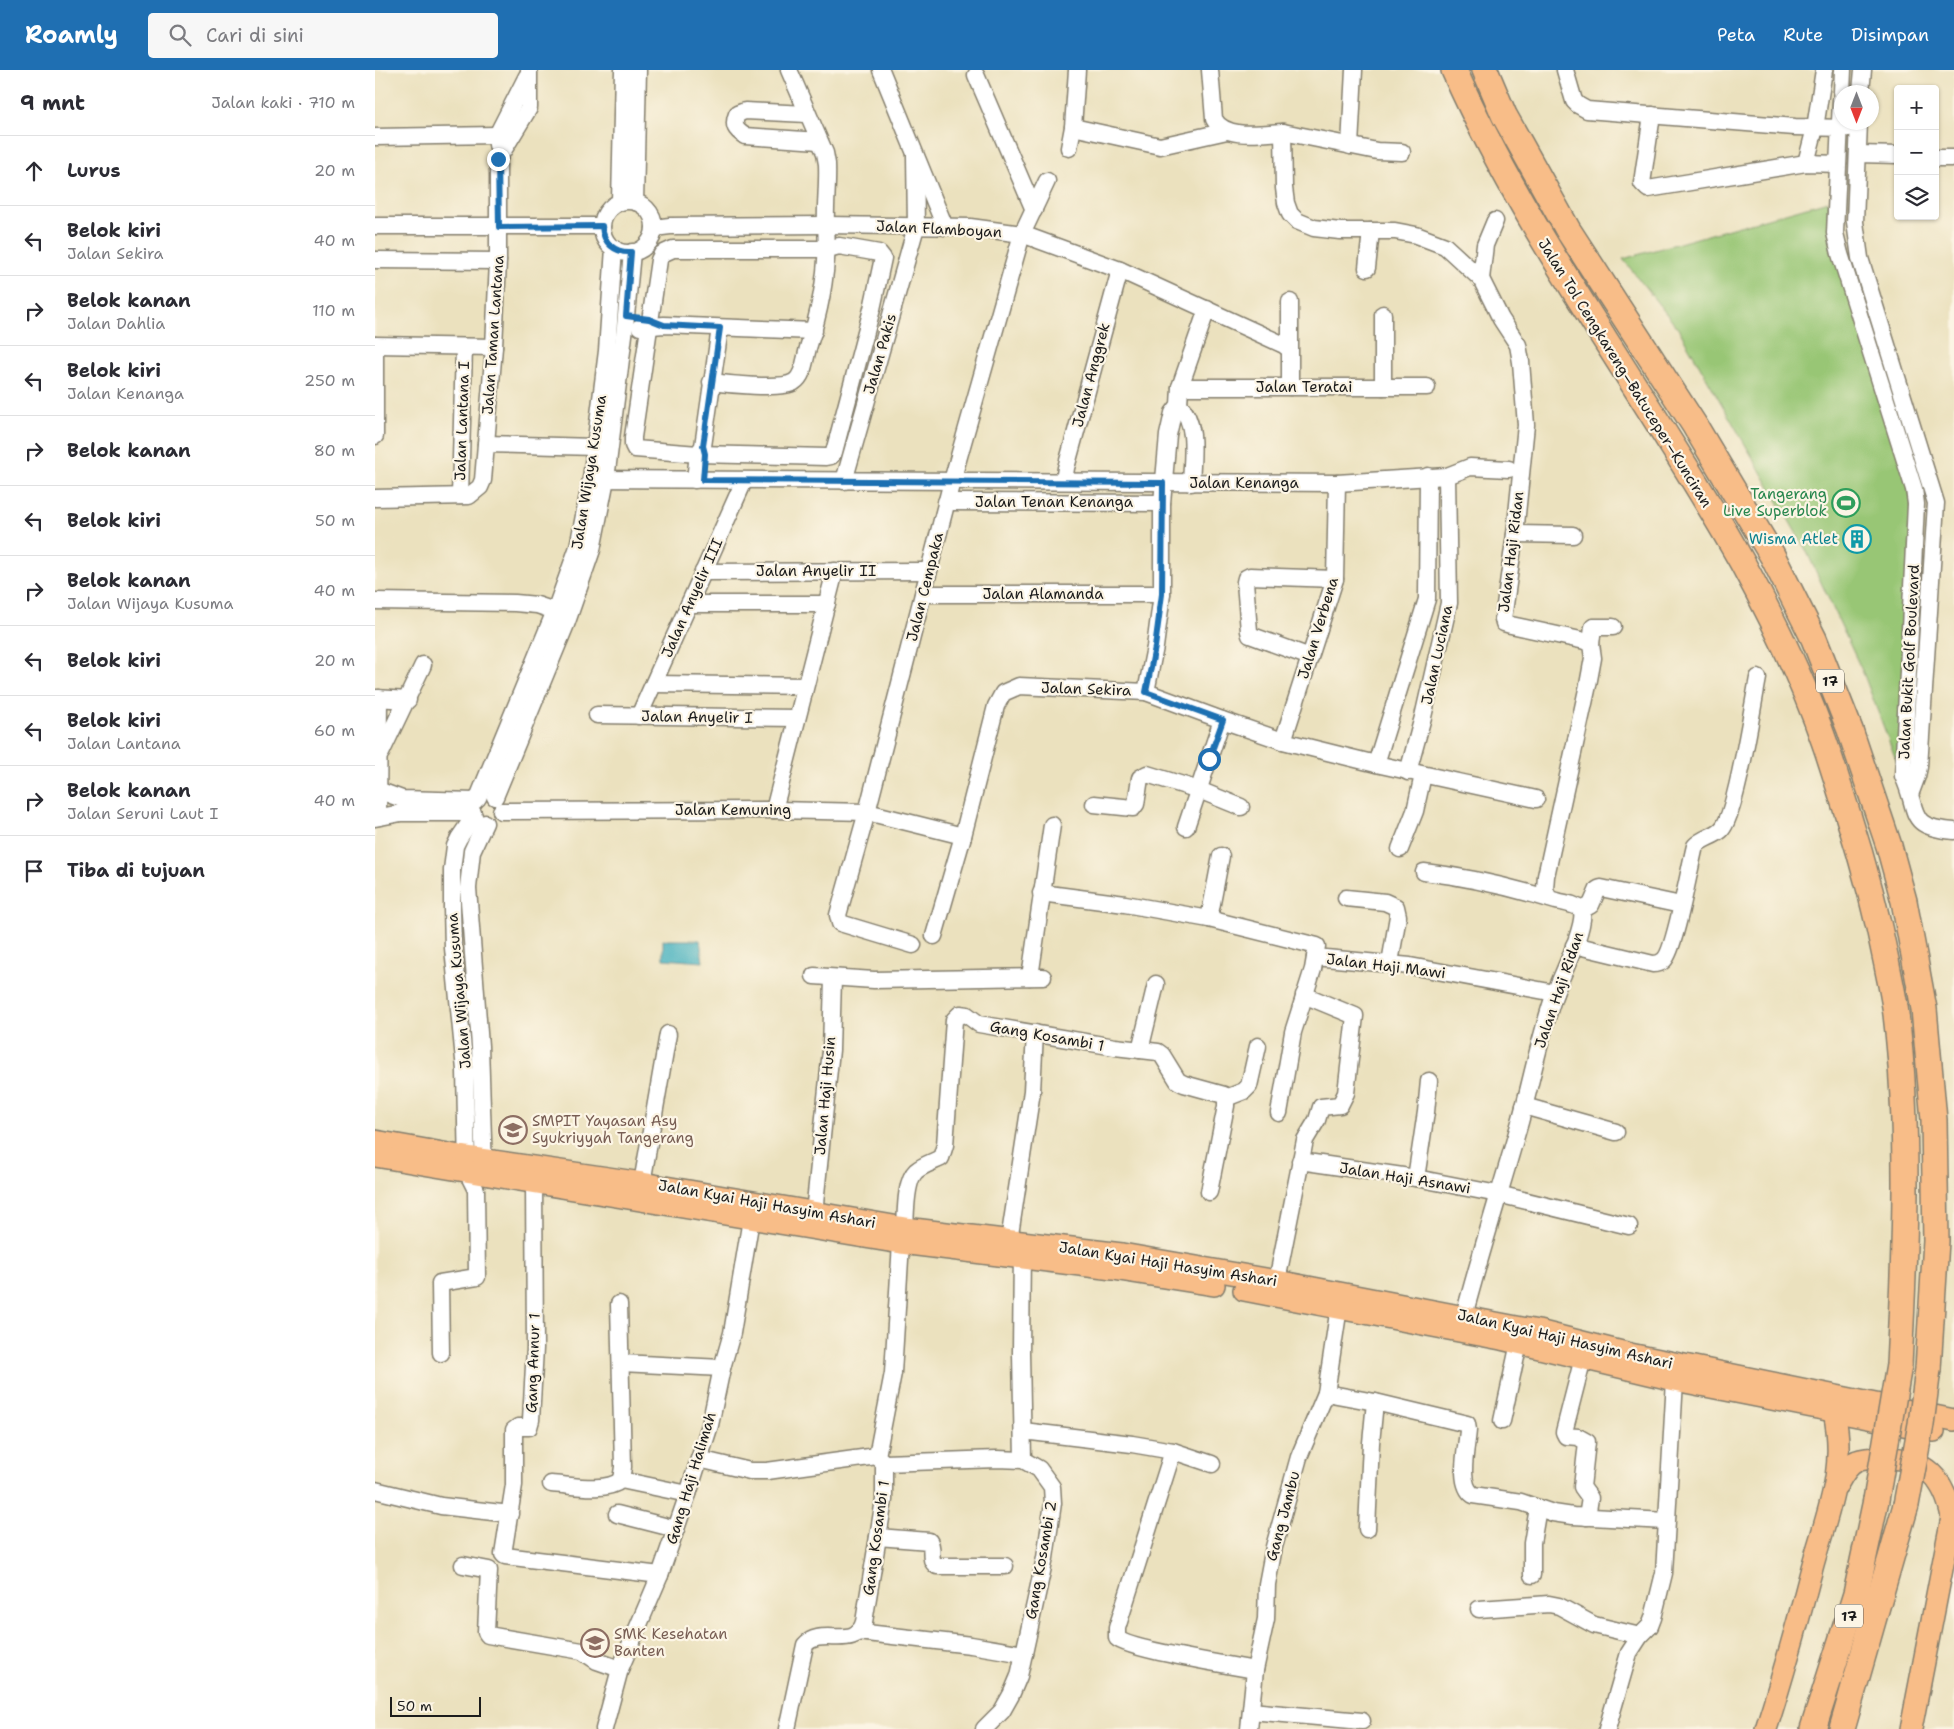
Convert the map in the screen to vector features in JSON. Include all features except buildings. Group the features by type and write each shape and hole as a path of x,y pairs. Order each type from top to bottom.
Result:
{"highway":[{"name":"Jalan Tol Cengkareng–Batuceper–Kunciran","path":"1454,70 1478,125 1540,235 1667,438 1742,563 1786,648 1824,739 1861,856 1875,908 1896,1012 1904,1120 1906,1239 1899,1366 1876,1500 1855,1594 1813,1729"},
{"name":"Jalan Tol Cengkareng–Batuceper–Kunciran","path":"1485,70 1504,115 1568,230 1695,426 1771,555 1814,639 1850,730 1889,846 1904,901 1924,1009 1934,1120 1936,1241 1928,1369 1921,1424 1906,1505 1843,1729"},
{"path":"1807,1729 1833,1664"},
{"path":"1848,1729 1858,1675"}],"main road":[{"name":"Jalan Kyai Haji Hasyim Ashari","path":"375,1141 475,1171 642,1183 814,1213 903,1236"},
{"name":"Jalan Kyai Haji Hasyim Ashari","path":"375,1156 475,1171 533,1183 751,1219 1018,1247 1122,1254 1464,1316 1538,1331 1630,1354 1954,1420"},
{"name":"Jalan Kyai Haji Hasyim Ashari","path":"1018,1247 1113,1269 1339,1307 1519,1343 1675,1380 1954,1435"},
{"path":"1766,1729 1793,1643 1835,1487 1839,1443 1834,1412"},
{"path":"1835,1487 1847,1468 1856,1461 1896,1457 1913,1462 1929,1471 1941,1484 1953,1512 1911,1729"}],"street":[{"path":"623,70 628,202"},
{"path":"628,202 638,70"},
{"path":"711,382 734,385 784,385 793,383 799,378 814,331 822,296 828,248 826,225 827,164 789,70"},
{"path":"881,70 945,227"},
{"path":"1074,146 1073,127 1077,70"},
{"path":"1210,70 1214,118 1217,125 1227,130"},
{"path":"1350,146 1354,70"},
{"path":"1565,70 1574,101 1587,110 1834,128"},
{"path":"1806,162 1815,128 1824,70"},
{"path":"1842,85 1843,70"},
{"path":"1862,85 1863,70"},
{"path":"375,137 497,135 529,72"},
{"path":"498,159 529,108 529,72"},
{"path":"976,74 1033,210"},
{"path":"807,114 745,111 737,114 735,126 745,136 819,141"},
{"path":"1652,115 1642,183 1646,188 1806,162 1838,164"},
{"path":"1073,127 1160,146 1227,130 1254,133 1283,132 1377,151 1402,152"},
{"name":"Jalan Bukit Golf Boulevard","path":"1840,130 1835,217 1837,243 1914,489 1916,504 1903,769 1903,776 1911,792"},
{"name":"Jalan Bukit Golf Boulevard","path":"1859,130 1855,222 1860,258 1936,503 1919,767 1911,792"},
{"name":"Jalan Haji Ridan","path":"1283,132 1283,188 1285,204 1290,214 1297,221 1313,228 1340,231 1395,232 1416,235 1445,246 1481,279 1501,320 1518,345 1526,425 1515,534 1503,614 1505,623 1591,644"},
{"name":"Jalan Taman Lantana","path":"375,498 469,496 480,487 483,480 494,347 498,261 497,135"},
{"path":"1857,154 1894,155"},
{"name":"Jalan Pakis","path":"844,481 916,227 915,155"},
{"path":"1939,158 1954,158"},
{"name":"Jalan Cempaka","path":"913,945 839,924 838,915 867,812 952,481 1021,234 1047,181"},
{"path":"628,202 647,209 654,228 652,238 645,246 631,252 622,252 606,241 602,226 607,211 628,202"},
{"path":"1481,279 1485,245 1495,221"},
{"name":"Jalan Flamboyan","path":"654,228 669,226 826,225 970,227 1021,234 1120,270 1207,309 1289,349"},
{"path":"375,226 602,226"},
{"path":"1367,268 1371,231"},
{"path":"839,246 868,250 881,255 882,265 835,452 831,456 826,457 702,451 641,451 635,449 633,445 654,324 659,260 662,254 668,250 828,248 839,246"},
{"name":"Jalan Wijaya Kusuma","path":"441,1353 440,1283 477,1277 472,1047 453,948 452,870 455,846 477,810 553,616 578,546 598,479 595,447 607,351 614,248"},
{"name":"Jalan Wijaya Kusuma","path":"498,804 577,596 592,550 598,479 625,322 631,252"},
{"path":"375,260 498,261"},
{"name":"Jalan Anggrek","path":"1064,482 1066,468 1120,270"},
{"path":"1290,302 1290,387"},
{"path":"872,309 891,314"},
{"path":"1146,692 1155,647 1162,594 1163,483 1173,413 1179,405 1180,387 1207,309"},
{"path":"1383,314 1383,387"},
{"path":"625,322 814,331"},
{"path":"699,480 711,382 720,328"},
{"path":"375,436 375,345 494,347"},
{"name":"Jalan Lantana I","path":"460,496 464,347"},
{"name":"Jalan Teratai","path":"1180,387 1427,387"},
{"path":"1179,405 1187,412 1190,424 1192,438 1191,483"},
{"path":"486,444 595,447"},
{"name":"Jalan Kenanga","path":"598,479 1337,483 1447,476 1470,468 1509,469"},
{"name":"Jalan Luciana","path":"1376,764 1427,599 1428,476"},
{"name":"Jalan Luciana","path":"1415,773 1423,717 1449,603 1447,476"},
{"name":"Jalan Anyelir III","path":"639,716 744,481"},
{"name":"Jalan Verbena","path":"1283,741 1335,579 1337,483"},
{"name":"Jalan Tenan Kenanga","path":"947,502 1162,502"},
{"path":"1515,534 1573,535"},
{"path":"774,810 835,571"},
{"name":"Jalan Anyelir II","path":"703,572 928,571"},
{"path":"1310,657 1251,635 1249,632 1246,578 1251,576 1335,579"},
{"name":"Jalan Alamanda","path":"923,594 1162,594"},
{"path":"1427,599 1449,603"},
{"path":"375,600 537,604 553,616"},
{"path":"689,604 827,604"},
{"path":"1548,897 1545,889 1546,876 1588,685 1593,658 1591,644 1593,628 1613,627"},
{"path":"379,758 408,700 423,664"},
{"path":"1574,945 1646,963 1659,963 1668,955 1695,846 1721,830 1726,823 1737,790 1758,678"},
{"path":"654,684 805,686"},
{"name":"Jalan Sekira","path":"934,936 963,836 996,706 1003,693 1019,686 1146,692 1283,741 1415,773 1536,799"},
{"path":"408,700 377,698 379,758 376,817 401,813 477,810"},
{"name":"Jalan Anyelir I","path":"597,715 797,718"},
{"path":"1186,827 1223,720"},
{"path":"1400,849 1415,811 1415,773"},
{"path":"1094,804 1133,808 1136,804 1141,778 1144,774 1199,790 1241,807"},
{"path":"376,790 402,799 477,810 496,820 498,804"},
{"path":"1911,792 1914,812 1921,823 1935,829 1954,831"},
{"name":"Jalan Kemuning","path":"477,810 487,795 498,804 867,812 963,836"},
{"path":"814,976 874,980 1036,977 1041,893 1052,824"},
{"path":"1209,919 1221,856"},
{"name":"Jalan Haji Ridan","path":"1424,872 1446,874 1548,897 1582,910 1581,922 1574,945 1555,993 1541,1039 1524,1106 1464,1316"},
{"path":"1582,910 1591,905 1598,889 1601,888 1681,905"},
{"path":"1041,893 1125,904 1209,919 1316,945 1315,957"},
{"path":"1346,898 1385,902 1396,907 1398,916 1391,963"},
{"name":"Jalan Haji Mawi","path":"1279,1113 1293,1032 1315,957 1391,963 1555,993"},
{"name":"Jalan Haji Husin","path":"814,1213 831,1050 833,978"},
{"path":"1141,1050 1156,984"},
{"path":"1277,1281 1305,1140 1317,1120 1319,1110 1323,1106 1338,1106 1346,1093 1355,1016 1304,995"},
{"name":"Gang Kosambi 1","path":"858,1632 864,1622 884,1500 881,1459 893,1373 908,1189 912,1176 923,1166 941,1158 945,1145 954,1020 960,1014 967,1015 979,1024 1115,1047 1153,1051 1162,1055 1178,1081 1220,1093 1227,1098"},
{"path":"699,1459 750,1471 767,1472 881,1459 1023,1460 1018,1247 1032,1090 1035,1033"},
{"path":"642,1183 668,1034"},
{"path":"1209,1192 1227,1106 1227,1098 1244,1091 1249,1086 1258,1046"},
{"path":"1416,1178 1429,1081"},
{"path":"1524,1106 1616,1132"},
{"name":"Jalan Haji Asnawi","path":"1300,1162 1416,1178 1498,1194 1629,1226"},
{"name":"Gang Annur 1","path":"533,1183 535,1348 531,1420 529,1427 517,1427 514,1430 514,1485 503,1550 505,1556 660,1575"},
{"name":"Gang Haji Halimah","path":"604,1729 620,1669 660,1575 710,1426 722,1368 732,1333 751,1219"},
{"path":"619,1304 623,1467 621,1480"},
{"name":"Gang Jambu","path":"1249,1729 1255,1670 1267,1619 1267,1584 1274,1546 1299,1457 1325,1394 1339,1307"},
{"path":"1502,1421 1519,1343"},
{"path":"1583,1358 1564,1432 1566,1436 1578,1437 1587,1442 1582,1487 1590,1498 1587,1517"},
{"path":"621,1363 722,1368"},
{"path":"1607,1729 1629,1653 1650,1626 1664,1574 1675,1380"},
{"path":"1325,1394 1375,1402 1467,1424 1463,1479 1470,1493 1521,1502 1553,1513 1587,1517 1666,1521"},
{"path":"1367,1529 1375,1402"},
{"path":"1023,1431 1132,1444 1173,1451 1213,1464"},
{"path":"1173,1451 1117,1628 1117,1638 1123,1643 1146,1649 1255,1670"},
{"name":"Gang Kosambi 2","path":"985,1729 1002,1711 1019,1676 1045,1558 1053,1502 1050,1483 1039,1469 1023,1460"},
{"path":"551,1484 601,1487 612,1486 621,1480 688,1494"},
{"path":"375,1490 441,1506 510,1514"},
{"path":"1533,1575 1532,1543 1538,1508"},
{"path":"617,1514 676,1530"},
{"path":"878,1537 929,1541 931,1545 931,1560 937,1566 1005,1566"},
{"path":"463,1565 489,1570 486,1632 488,1635 582,1651 597,1661 620,1669"},
{"path":"1479,1609 1549,1604 1559,1606 1594,1625 1641,1636"},
{"path":"787,1729 803,1648 807,1642 814,1638 849,1637 858,1632 971,1645 1024,1654"},
{"path":"1251,1710 1362,1722"}],"green space":[{"name":"Tangerang Live Superblok","path":"1828,201 1908,480 1915,526 1898,765 1864,675 1806,550 1679,330 1623,259"}],"water":[{"path":"663,940 700,940 703,962 663,959"}],"place":[{"name":"Tangerang Live Superblok","path":"1846,503"},
{"name":"Wisma Atlet","path":"1857,539"},
{"name":"SMPIT Yayasan Asy Syukriyyah Tangerang","path":"513,1130"},
{"name":"SMK Kesehatan Banten","path":"595,1643"}],"route":[{"path":"498,159 499,227 602,226 606,241 610,245 622,252 631,252 626,316 649,319 664,325 720,328 703,446 705,454 703,480 1163,483 1162,594 1155,647 1146,692 1223,720 1209,759"}]}
